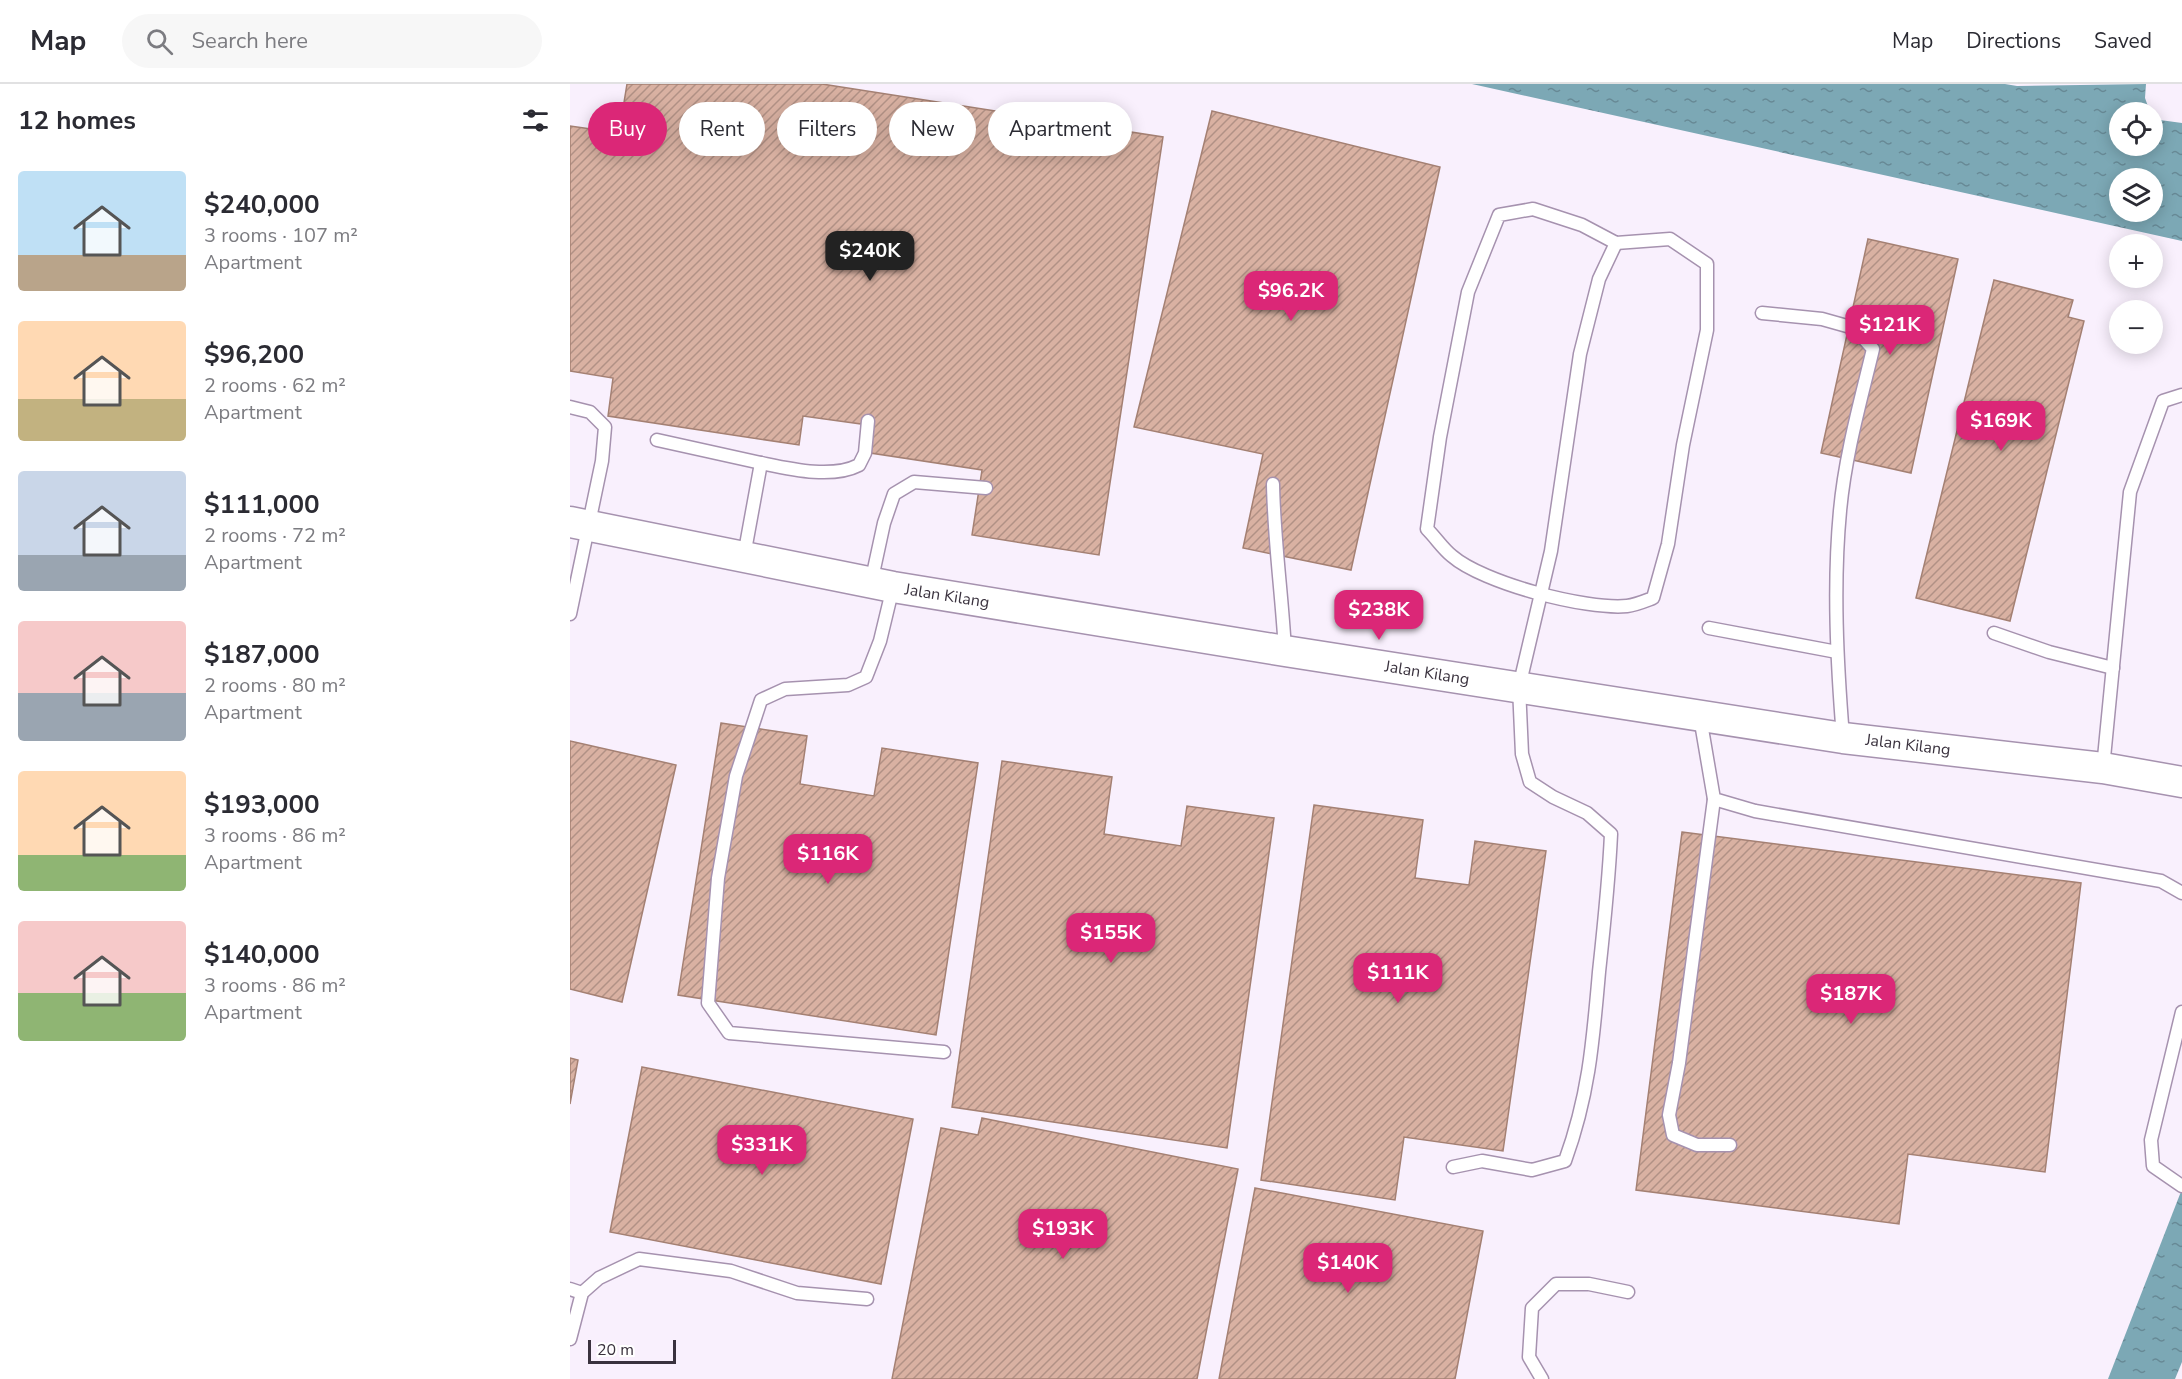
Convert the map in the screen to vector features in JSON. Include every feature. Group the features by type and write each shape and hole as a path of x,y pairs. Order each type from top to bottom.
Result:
{"street":[{"name":"Jalan Kilang","path":"579,524 882,585 1285,651 1843,738 2103,768 2182,782"}],"lane":[{"path":"1533,209 1582,225 1616,243 1670,239 1707,264 1707,330 1683,445 1668,544 1653,598 1629,606 1596,606 1540,593 1500,581 1453,558 1427,529 1440,437 1468,292 1499,215 1533,209"},
{"path":"1453,1167 1482,1161 1532,1170 1565,1161 1580,1119 1592,1057 1609,890 1611,834 1587,813 1553,798 1530,782 1522,754 1519,687 1551,550 1580,354 1599,279 1616,243"},
{"path":"1762,313 1821,319 1854,328 1873,349 1850,443 1840,512 1837,652 1843,738"},
{"path":"2103,768 2130,492 2163,402 2182,395"},
{"path":"570,407 590,412 604,427 602,460 579,524 570,614"},
{"path":"657,440 786,468 849,471 860,465 865,453 868,422"},
{"path":"744,557 760,463"},
{"path":"944,1052 729,1033 708,1003 718,878 736,776 761,700 785,688 848,685 866,677 880,641 884,523 894,494 914,482 986,488"},
{"path":"1273,484 1274,542 1282,590 1285,651"},
{"path":"1710,628 1837,652"},
{"path":"1994,633 2049,652 2113,668"},
{"path":"1700,716 1714,799 1679,1063 1669,1115 1673,1135 1697,1145 1730,1145"},
{"path":"1714,799 1755,811 2161,881 2182,892"},
{"path":"2179,1184 2153,1166 2151,1140 2182,1012"},
{"path":"570,1339 576,1291 639,1259 731,1271 797,1293 867,1299"},
{"path":"1542,1379 1529,1357 1532,1308 1556,1284 1589,1284 1628,1292"}],"water":[{"path":"1472,84 2005,84 2017,86 2146,84 2146,102 2109,102 2109,156 2163,156 2163,120 2182,123 2182,241 2163,237 2163,234 2150,234"},
{"path":"2182,1189 2182,1362 2175,1379 2108,1379"}],"building":[{"path":"627,84 822,84 938,102 889,102 889,156 976,156 976,108 988,110 988,156 1132,156 1132,132 1163,137 1099,555 972,535 982,470 864,452 868,425 803,416 799,445 608,416 613,378 570,371 570,126 588,129 588,156 667,156 667,102 624,102"},
{"path":"1212,111 1440,167 1351,570 1243,548 1263,454 1134,427"},
{"path":"1868,239 1958,259 1911,473 1821,453"},
{"path":"1994,280 2073,300 2068,317 2084,321 2010,621 1916,598"},
{"path":"721,723 807,736 800,784 874,796 882,748 978,763 936,1035 678,995"},
{"path":"570,741 676,765 622,1002 570,989"},
{"path":"1002,761 1112,777 1104,834 1181,846 1187,806 1274,818 1227,1148 952,1107"},
{"path":"1314,805 1423,820 1415,878 1469,885 1475,841 1546,851 1503,1151 1404,1137 1395,1200 1261,1180"},
{"path":"1682,832 2081,883 2045,1172 1908,1154 1899,1224 1636,1190"},
{"path":"570,1058 578,1060 570,1104"},
{"path":"642,1067 913,1119 881,1284 610,1232"},
{"path":"982,1118 1238,1169 1197,1379 892,1379 941,1128 978,1135"},
{"path":"1255,1188 1483,1231 1455,1379 1219,1379"}]}
